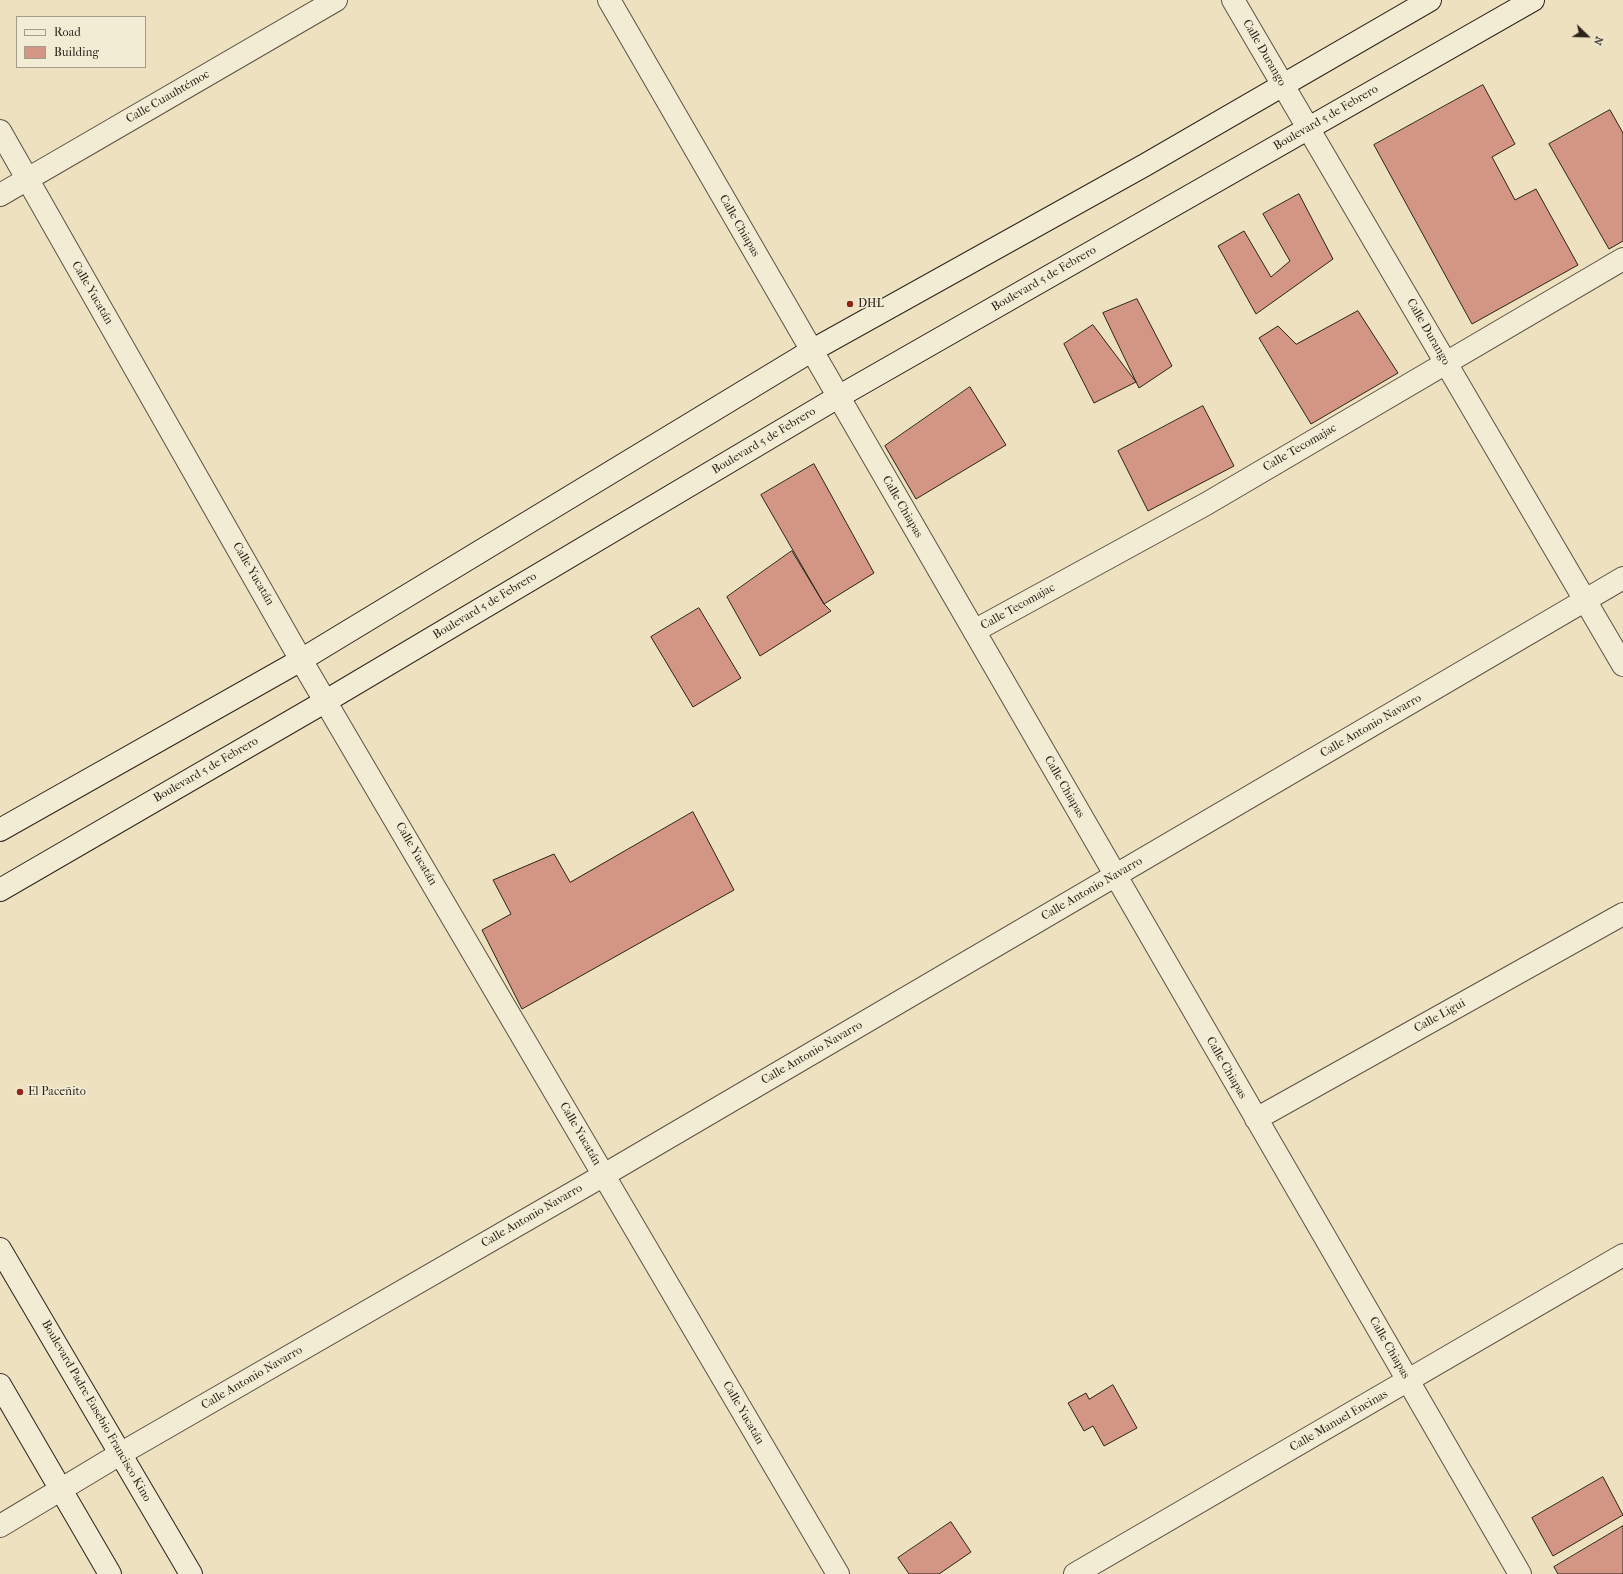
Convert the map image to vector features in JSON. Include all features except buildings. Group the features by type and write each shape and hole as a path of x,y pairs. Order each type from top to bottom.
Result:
{"street":[{"name":"Calle Cuauhtémoc","path":"0,195 336,0"},
{"name":"Calle Chiapas","path":"609,0 1520,1574"},
{"name":"Calle Durango","path":"1234,0 1623,665"},
{"path":"0,830 301,660 811,351 1145,165 1430,0"},
{"name":"Boulevard 5 de Febrero","path":"0,890 326,701 838,397 1533,0"},
{"name":"Calle Yucatán","path":"0,131 301,660 838,1574"},
{"name":"Calle Tecomajac","path":"974,631 1206,504 1623,259"},
{"name":"Calle Antonio Navarro","path":"0,1526 120,1454 604,1175 1623,578"},
{"name":"Calle Ligui","path":"1256,1119 1623,914"},
{"name":"Boulevard Padre Eusebio Francisco Kino","path":"0,1249 191,1574"},
{"name":"Calle Manuel Encinas","path":"1075,1574 1623,1255"},
{"path":"0,1385 110,1574"}],"place":[{"name":"DHL","path":"850,304"},
{"name":"El Paceñito","path":"20,1092"}]}
